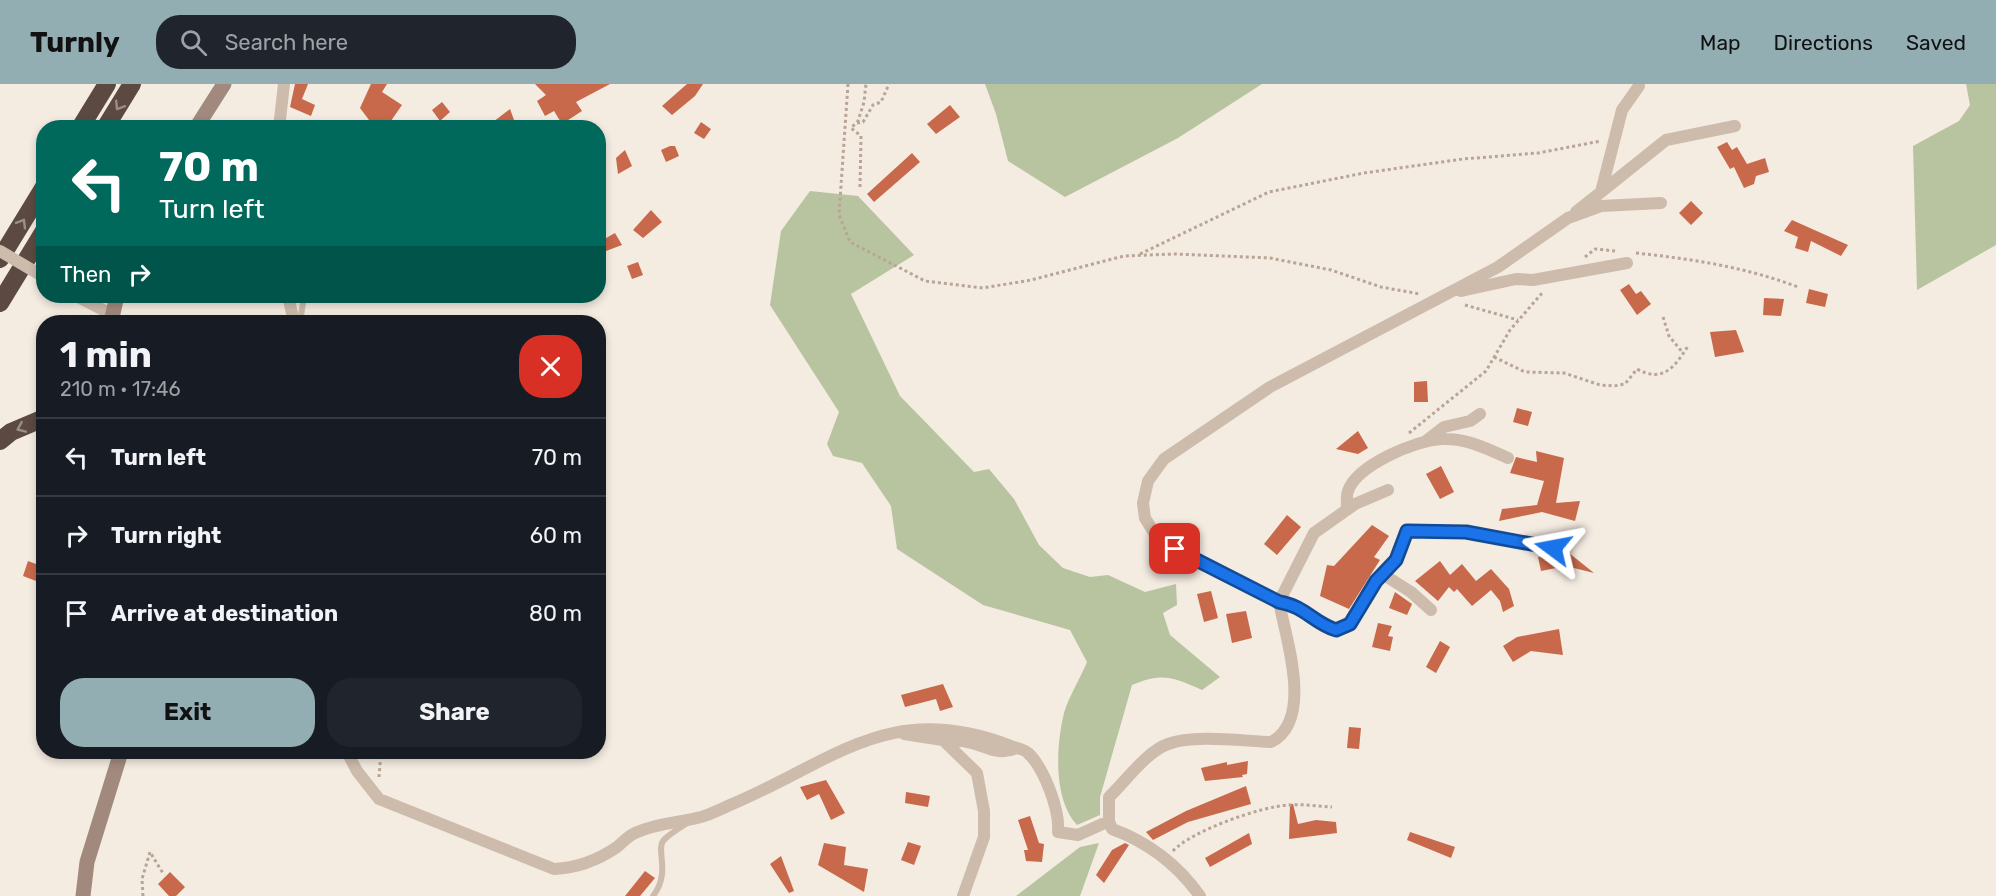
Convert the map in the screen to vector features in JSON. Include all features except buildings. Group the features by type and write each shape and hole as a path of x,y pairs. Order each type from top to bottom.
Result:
{"highway":[{"path":"85,120 107,84"},
{"path":"110,120 132,84"},
{"path":"0,259 36,201"},
{"path":"0,303 36,244"},
{"path":"0,441 11,432 36,421"}],"main road":[{"path":"201,120 224,84"},
{"path":"83,896 87,862 119,759"}],"street":[{"path":"280,120 284,84"},
{"path":"1601,192 1612,140 1622,110 1639,86"},
{"path":"1553,548 1466,532 1407,531 1396,560 1376,581 1350,624 1336,630 1320,624 1296,604 1279,602 1175,549 1153,531 1145,518 1143,503 1148,481 1164,459 1270,387 1498,267 1568,218 1666,140 1734,126"},
{"path":"1568,218 1601,206 1661,202"},
{"path":"0,251 36,272"},
{"path":"1450,293 1516,279 1562,275 1629,258"},
{"path":"87,303 106,315"},
{"path":"1425,441 1444,427 1470,421 1480,414"},
{"path":"1347,510 1347,492 1352,483 1377,462 1411,444 1442,439 1476,442 1508,458"},
{"path":"1200,896 1178,868 1150,846 1140,844 1129,835 1112,829 1109,821 1109,797 1166,744 1185,740 1271,742 1281,737 1297,692 1279,602 1314,533 1347,510 1388,490"},
{"path":"1384,575 1411,592 1431,610"},
{"path":"351,759 379,800 554,869 574,868 594,860 632,834 658,824 695,818 750,797 857,743 894,732 919,728 971,734 1027,752 1038,767 1059,817 1058,832 1078,835 1109,821"},
{"path":"894,732 968,742 990,751 1007,753 1017,748"},
{"path":"943,740 976,773 984,811 984,837 963,896"}],"lane":[{"path":"653,896 661,886 664,867 661,846 664,840 695,818"}],"path":[{"path":"848,84 839,215 850,242 925,281 982,288 1031,280 1124,256 1174,254 1270,258 1330,270 1381,287 1432,294 1438,300 1455,305 1467,305 1518,320"},
{"path":"860,187 861,136 851,128 864,102 866,84"},
{"path":"855,122 862,122 873,105 880,102 889,84"},
{"path":"1139,255 1269,192 1365,173 1463,159 1538,153 1612,140"},
{"path":"1395,452 1411,429 1486,371 1518,320 1562,275 1595,249 1619,251"},
{"path":"1629,258 1701,260 1768,276 1798,287"},
{"path":"1663,317 1669,336 1683,353"},
{"path":"1494,357 1524,372 1564,373 1600,385 1614,387 1625,384 1637,369 1650,376 1660,376 1688,346"},
{"path":"379,800 381,759"},
{"path":"1166,859 1178,845 1213,826 1288,805 1332,807"},
{"path":"143,896 142,879 150,852 164,875"}],"green space":[{"path":"985,84 1262,84 1178,138 1065,197 1008,161 996,114"},
{"path":"1966,84 1996,84 1996,245 1917,290 1913,146 1959,121 1970,105"},
{"path":"810,191 858,196 914,255 851,294 900,396 974,472 989,469 1014,499 1039,545 1063,568 1090,577 1108,575 1145,592 1176,584 1177,605 1163,613 1170,635 1220,677 1202,690 1175,679 1160,677 1132,685 1100,797 1100,815 1077,825 1069,814 1060,787 1058,756 1061,726 1069,700 1087,662 1070,630 983,605 897,549 891,506 862,463 833,456 827,444 839,412 770,305 781,231"},
{"path":"1099,843 1080,896 1016,896 1080,847"}],"route":[{"path":"1175,549 1279,602 1296,604 1320,624 1336,630 1350,624 1376,581 1396,560 1407,531 1466,532 1506,537 1553,548"}]}
